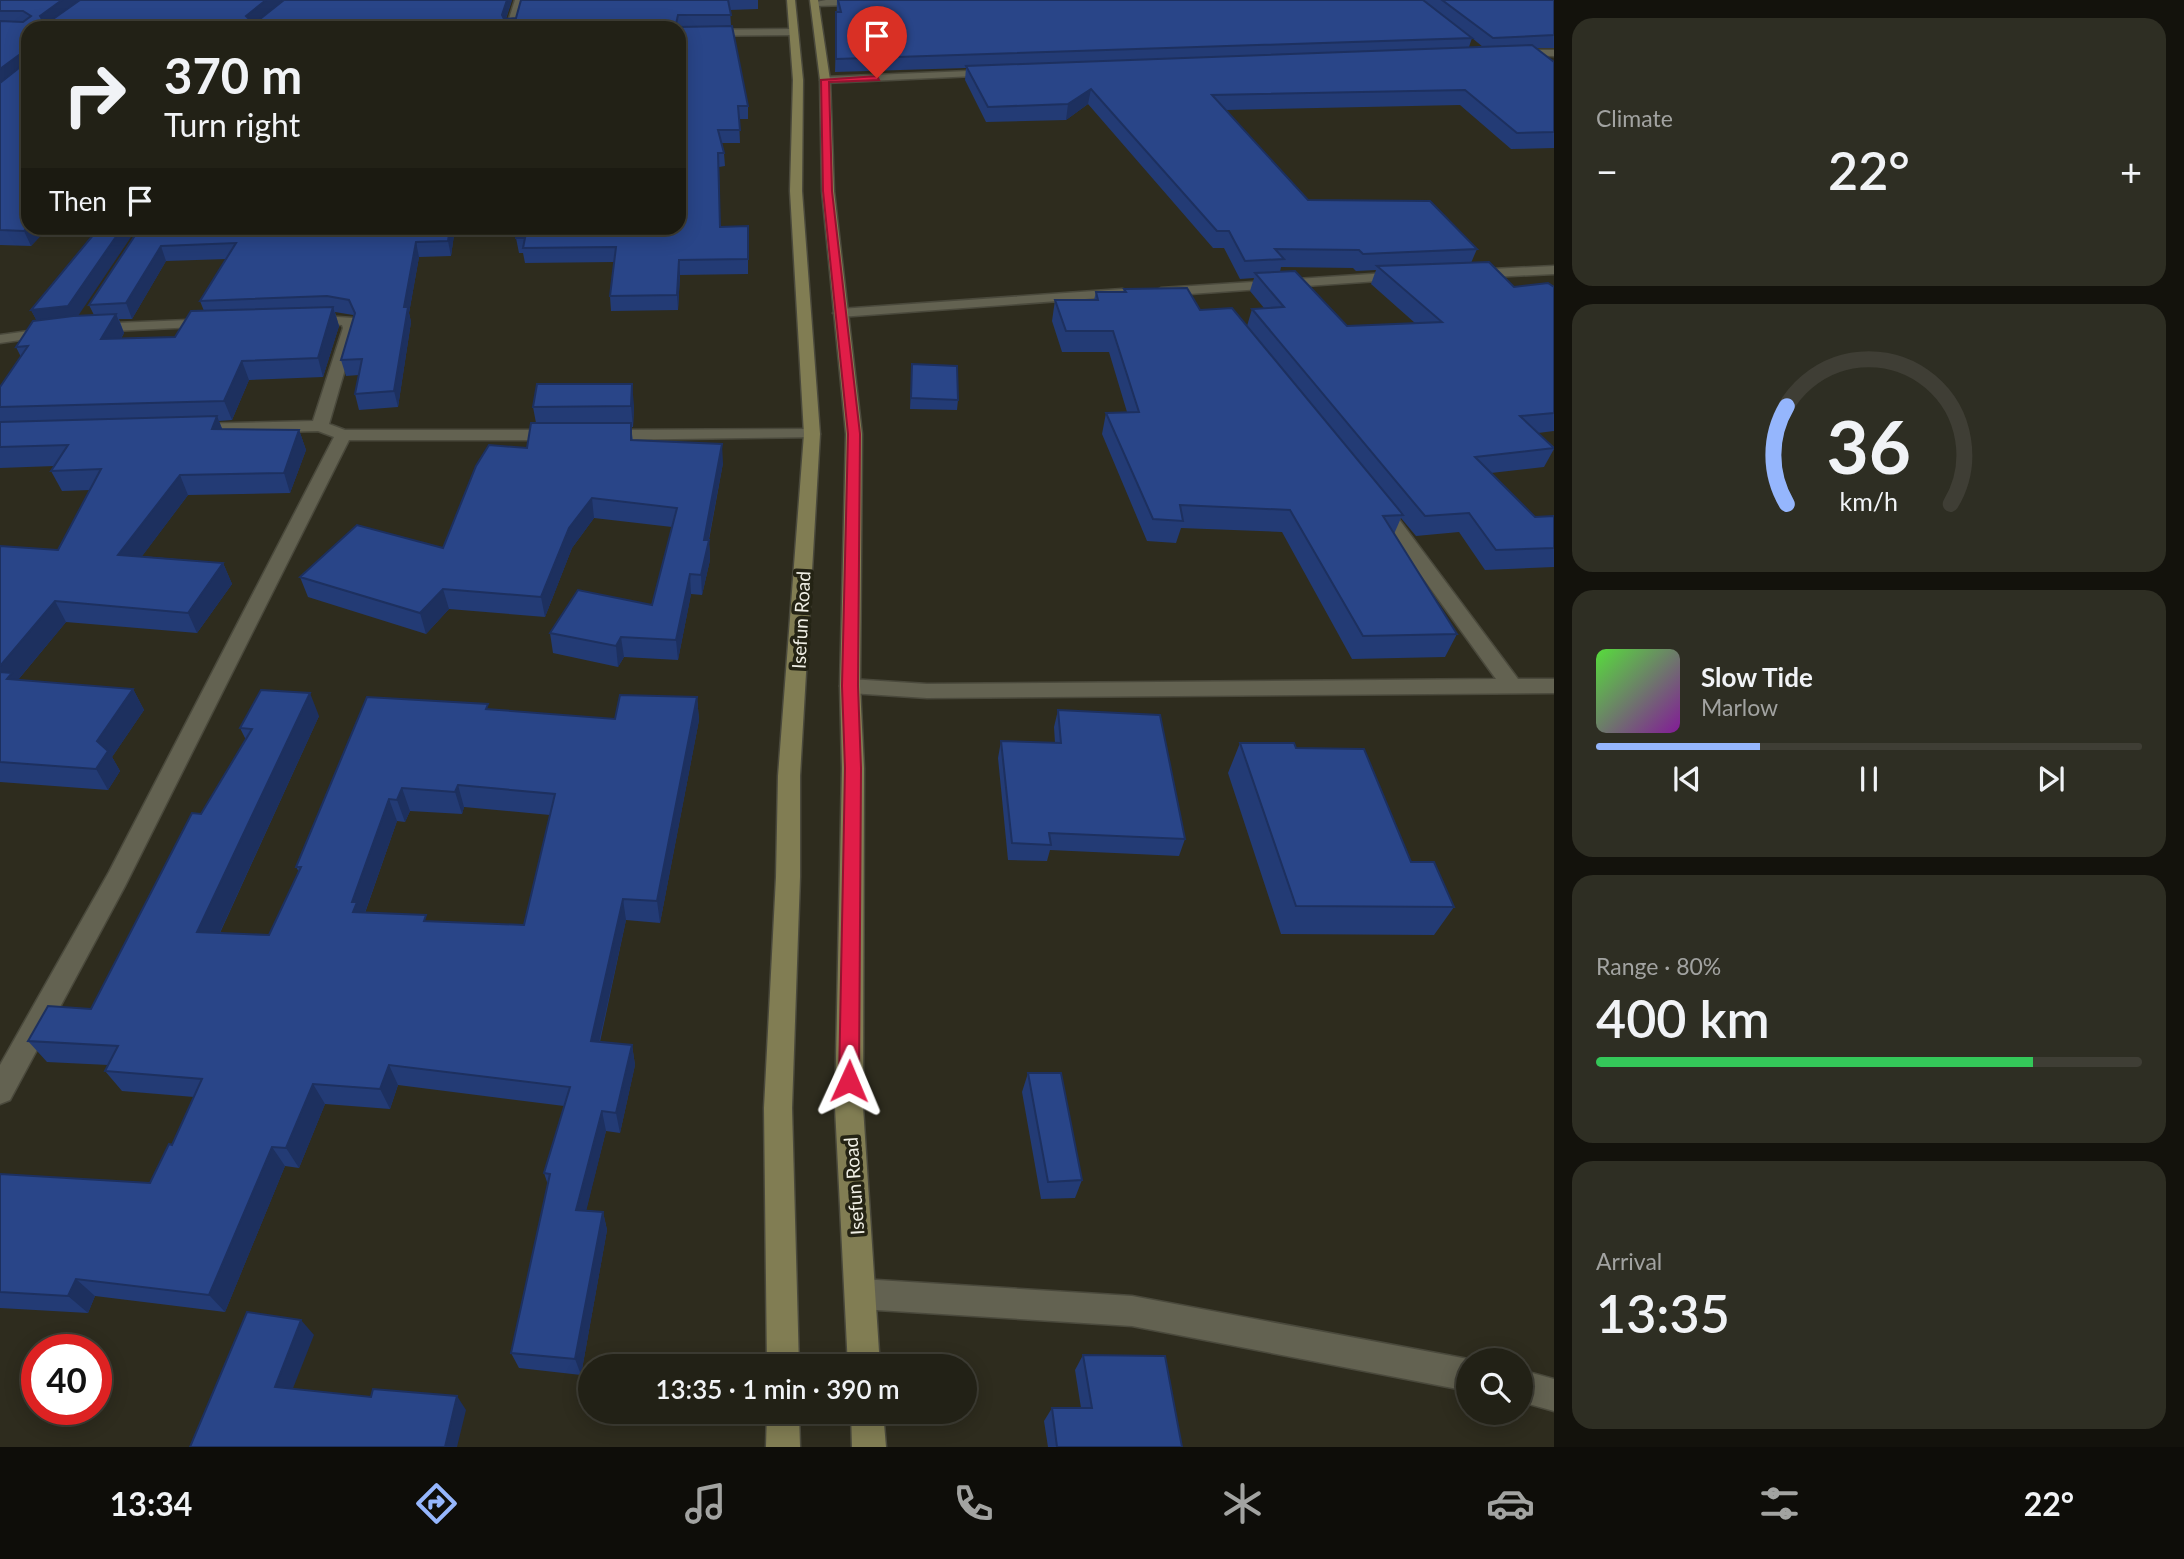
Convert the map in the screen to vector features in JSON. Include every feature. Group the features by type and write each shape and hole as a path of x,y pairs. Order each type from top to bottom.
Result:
{"street":[{"path":"513,21 519,0"},
{"name":"Isefun Road","path":"783,1354 778,1108 788,877 789,776 812,434 796,191 798,80 791,0"},
{"path":"814,1 919,0"},
{"name":"Isefun Road","path":"814,1 825,80 828,191 854,434 850,686 853,768 849,1107 863,1354"},
{"path":"686,33 792,32"},
{"path":"1496,54 1554,53"},
{"path":"825,80 1003,73"},
{"path":"1459,274 1554,270"},
{"path":"1515,272 1534,289"},
{"path":"840,313 1145,292 1209,295 1349,278 1418,275"},
{"path":"88,317 81,328 220,323"},
{"path":"289,320 331,318 348,321 350,328 320,426"},
{"path":"0,339 67,330"},
{"path":"175,429 320,426 343,435 568,435"},
{"path":"595,435 812,434"},
{"path":"0,1091 117,879 343,435"},
{"path":"1372,496 1512,687"},
{"path":"850,686 927,691 1554,686"},
{"path":"861,1294 1132,1311 1456,1373"},
{"path":"1533,1389 1554,1395"},
{"path":"783,1424 783,1447"},
{"path":"868,1424 869,1447"}],"building":[{"path":"0,0 62,0 40,16 42,19 53,19 80,0 266,0 246,16 249,19 260,19 284,0 507,0 502,15 504,19 516,18 521,0 728,0 731,15 678,15 677,21 24,21 31,16 23,11 0,11"},
{"path":"838,0 1423,0 1472,38 836,59 836,12 841,12"},
{"path":"1442,0 1554,0 1554,35 1493,38"},
{"path":"0,21 21,22 21,53 0,69"},
{"path":"732,26 748,106 738,106 740,130 718,130 724,153 718,153 720,227 748,226 748,259 679,260 677,295 610,296 616,247 523,248 525,238 516,238 516,235 686,235 686,27"},
{"path":"1532,45 1554,62 1554,132 1517,133 1465,90 1212,95 1308,200 1430,201 1477,249 1363,254 1359,250 1275,249 1284,259 1245,261 1229,231 1217,231 1091,89 1068,104 988,107 966,66"},
{"path":"21,66 21,231 0,230 0,83"},
{"path":"93,235 117,235 68,306 31,310"},
{"path":"135,235 449,235 448,241 416,242 404,307 408,307 394,391 355,394 362,359 341,360 355,313 349,300 327,296 200,301 236,243 161,246 126,303 89,305"},
{"path":"1489,262 1514,287 1548,283 1554,287 1554,413 1520,416 1554,448 1475,457 1535,517 1554,516 1554,548 1496,550 1469,513 1425,516 1252,309 1284,307 1255,273 1295,271 1347,326 1442,322 1377,266"},
{"path":"1187,288 1200,310 1232,308 1400,511 1403,515 1383,516 1457,634 1363,636 1290,510 1180,505 1183,521 1153,519 1106,413 1139,412 1113,331 1066,331 1055,300 1098,300 1096,292 1126,292 1124,289"},
{"path":"333,307 318,358 242,361 224,401 0,407 0,387 28,346 16,347 33,321 116,314 101,339 175,337 191,311"},
{"path":"912,364 957,366 958,400 911,398"},
{"path":"537,384 632,384 631,406 533,407"},
{"path":"217,416 212,429 299,430 284,473 180,475 118,555 223,563 188,613 55,601 0,666 0,546 58,550 101,469 51,471 68,445 0,447 0,422"},
{"path":"531,423 631,423 631,440 722,444 704,540 709,540 701,575 690,574 676,640 621,637 616,646 550,633 578,590 652,605 677,508 592,498 569,528 541,597 443,589 420,613 300,577 357,525 443,548 476,466 489,445 527,448"},
{"path":"0,672 12,673 7,679 133,689 97,741 108,751 96,769 0,762"},
{"path":"261,690 310,693 197,932 269,935 301,867 296,867 367,697 488,704 486,709 615,719 620,695 697,697 657,901 623,899 591,1041 632,1045 616,1113 602,1111 576,1210 603,1212 575,1359 511,1353 550,1174 544,1173 570,1087 389,1065 380,1089 313,1084 286,1148 272,1147 209,1295 76,1279 68,1296 0,1292 0,1174 150,1183 169,1144 172,1145 202,1079 105,1071 118,1046 28,1041 48,1006 91,1009 192,813 201,814 252,729 240,728","holes":["458,785 555,794 524,925 424,921 426,915 353,912 357,902 352,902 389,799 397,800 402,788 455,792"]},
{"path":"1058,710 1160,715 1185,839 1049,833 1051,845 1012,843 1001,741 1061,743"},
{"path":"1240,743 1294,743 1296,748 1364,749 1411,862 1434,862 1454,907 1296,906"},
{"path":"1028,1073 1061,1073 1082,1180 1048,1182"},
{"path":"247,1312 301,1320 275,1387 371,1397 373,1389 457,1396 445,1447 190,1447"},
{"path":"1083,1355 1165,1356 1182,1447 1057,1447 1052,1408 1092,1408"}],"route":[{"path":"849,1081 854,434 828,191 825,80 877,78"}]}
